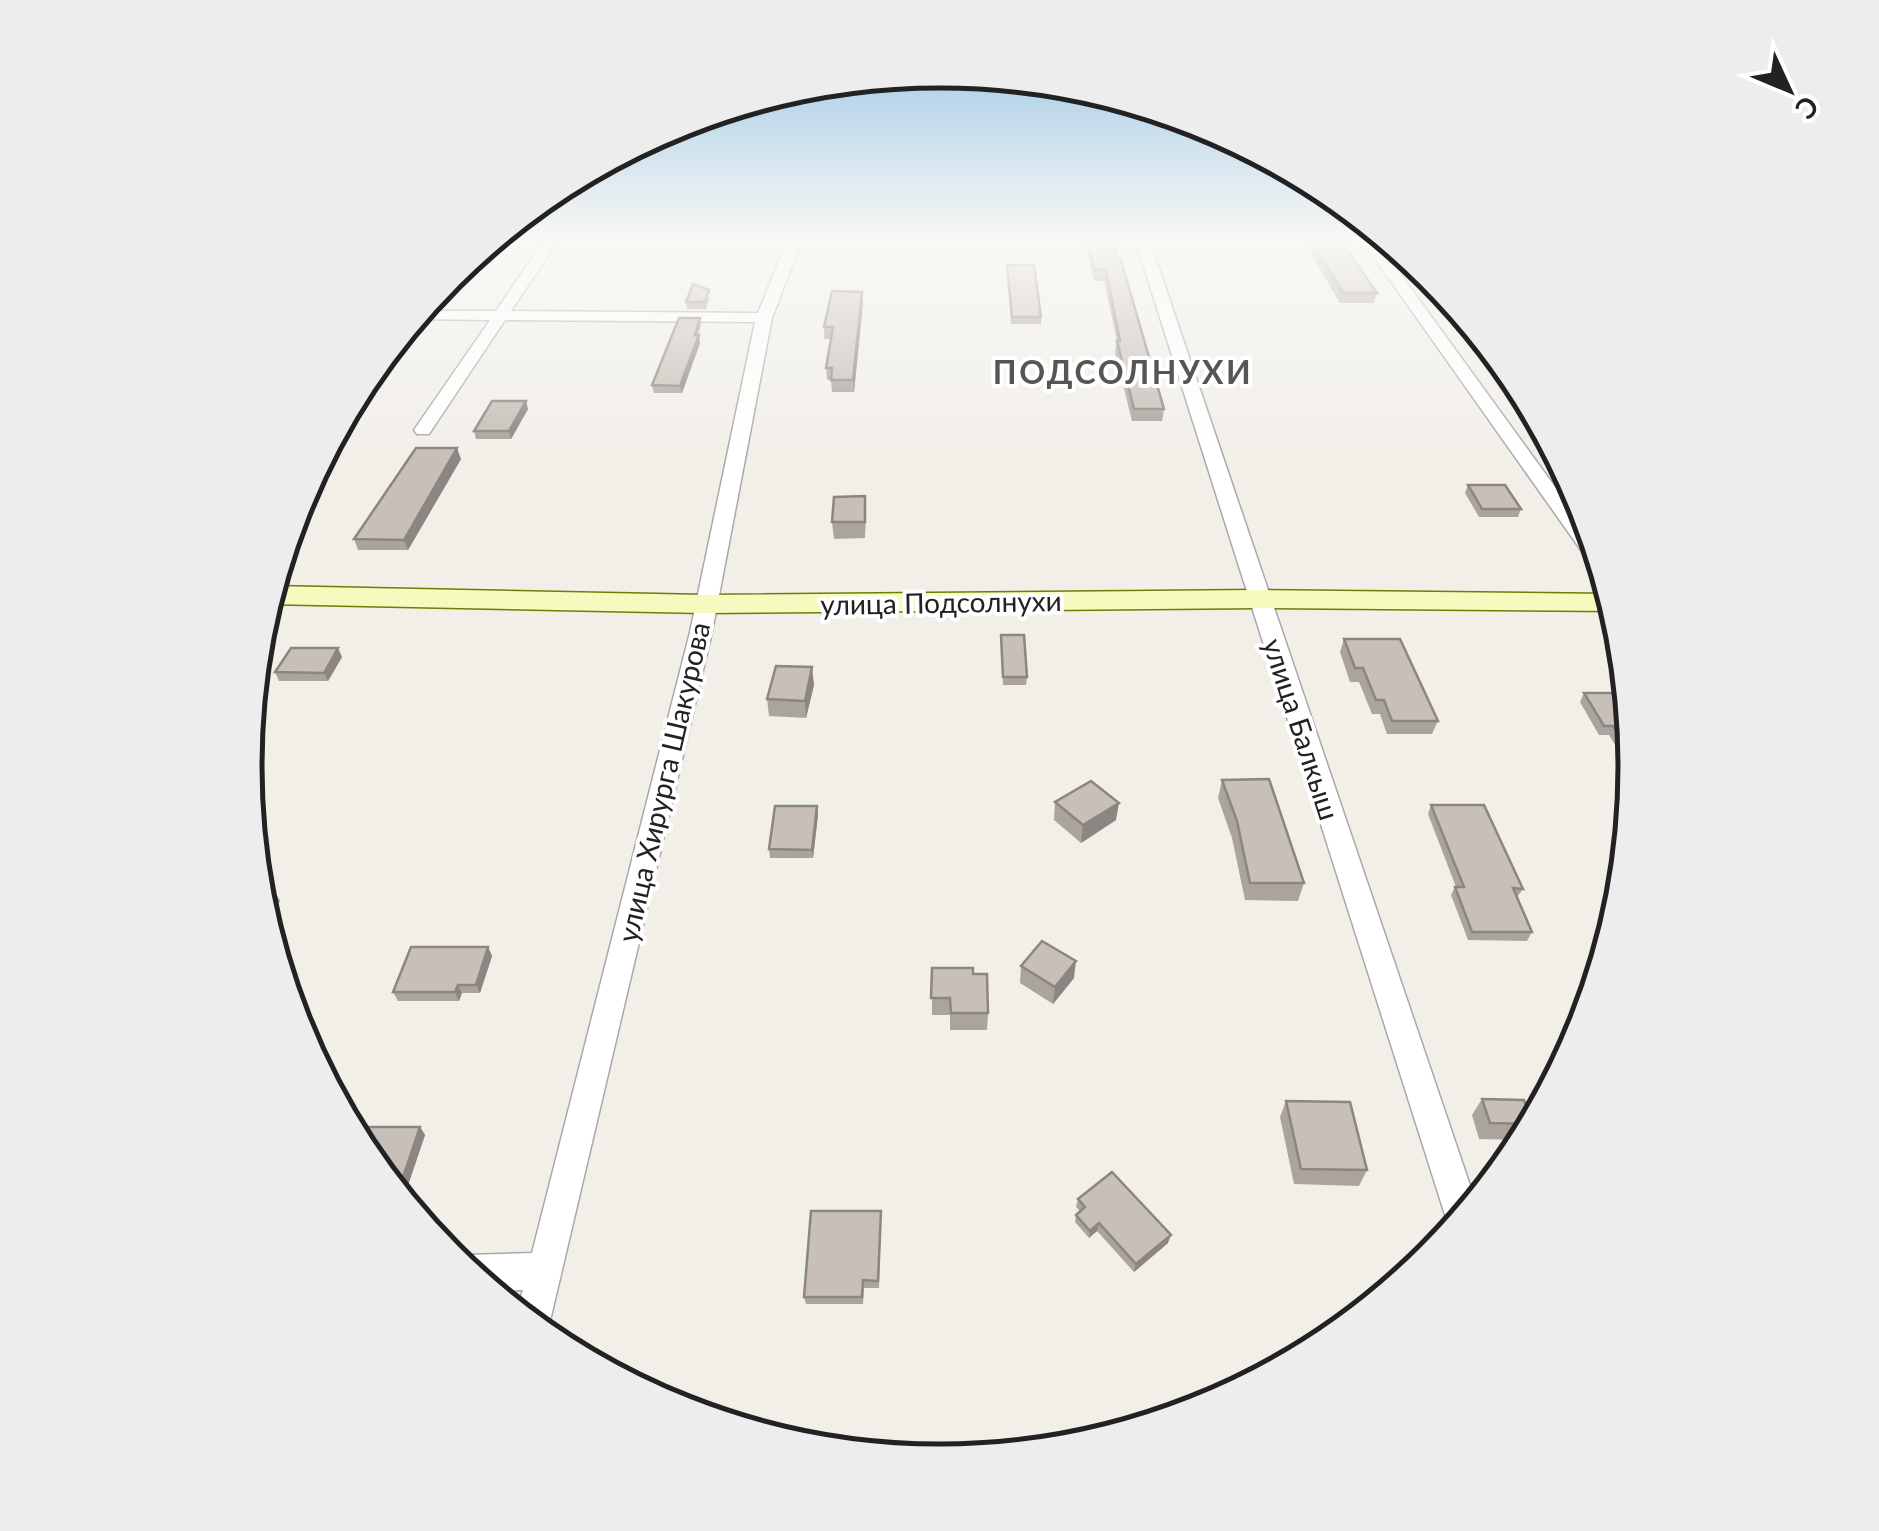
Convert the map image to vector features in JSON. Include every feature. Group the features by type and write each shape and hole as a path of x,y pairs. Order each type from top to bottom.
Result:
{"street":[{"path":"423,430 505,310"},
{"name":"улица Хирурга Шакурова","path":"536,1310 702,632 704,604 767,310"},
{"name":"улица Балкыш","path":"1165,310 1458,1201"},
{"path":"1419,310 1574,527"},
{"path":"433,315 764,318"},
{"name":"улица Подсолнухи","path":"284,595 387,594 704,604 1259,599 1597,602"},
{"path":"488,1272 546,1271"}],"building":[{"path":"828,310 860,310 853,380 831,380 832,368 826,368 833,327 824,327"},
{"path":"1011,310 1040,310 1041,317 1012,317"},
{"path":"1114,310 1135,310 1164,409 1134,409"},
{"path":"679,318 700,318 695,335 699,335 680,386 652,385"},
{"path":"492,401 526,401 509,431 474,431"},
{"path":"416,448 457,448 404,540 354,539"},
{"path":"1468,485 1505,485 1521,509 1482,509"},
{"path":"865,496 865,522 832,522 834,497"},
{"path":"1001,635 1024,635 1027,677 1003,677"},
{"path":"1344,639 1400,639 1438,721 1392,721 1384,700 1376,700 1363,668 1355,668"},
{"path":"291,648 338,648 324,673 275,672"},
{"path":"776,666 812,667 805,701 767,699"},
{"path":"1584,693 1613,693 1616,731 1613,726 1604,726"},
{"path":"1269,779 1304,883 1250,883 1237,821 1222,780"},
{"path":"1091,781 1119,803 1083,825 1055,802"},
{"path":"1431,805 1484,805 1523,889 1513,888 1532,932 1472,932 1455,887 1464,887"},
{"path":"775,806 817,806 812,850 769,849"},
{"path":"1042,941 1076,961 1055,987 1021,966"},
{"path":"411,947 488,947 476,985 458,985 455,992 393,992"},
{"path":"932,968 973,968 973,974 987,974 988,1013 951,1013 950,998 931,998"},
{"path":"1482,1099 1524,1100 1526,1106 1515,1124 1490,1123"},
{"path":"1286,1101 1350,1102 1367,1170 1301,1169"},
{"path":"367,1127 420,1127 402,1179"},
{"path":"1112,1172 1171,1235 1136,1264 1099,1223 1090,1231 1076,1215 1085,1207 1078,1199"},
{"path":"811,1211 881,1211 878,1281 863,1280 862,1297 804,1297"}],"district":[{"name":"ПОДСОЛНУХИ","path":"1123,371"}]}
